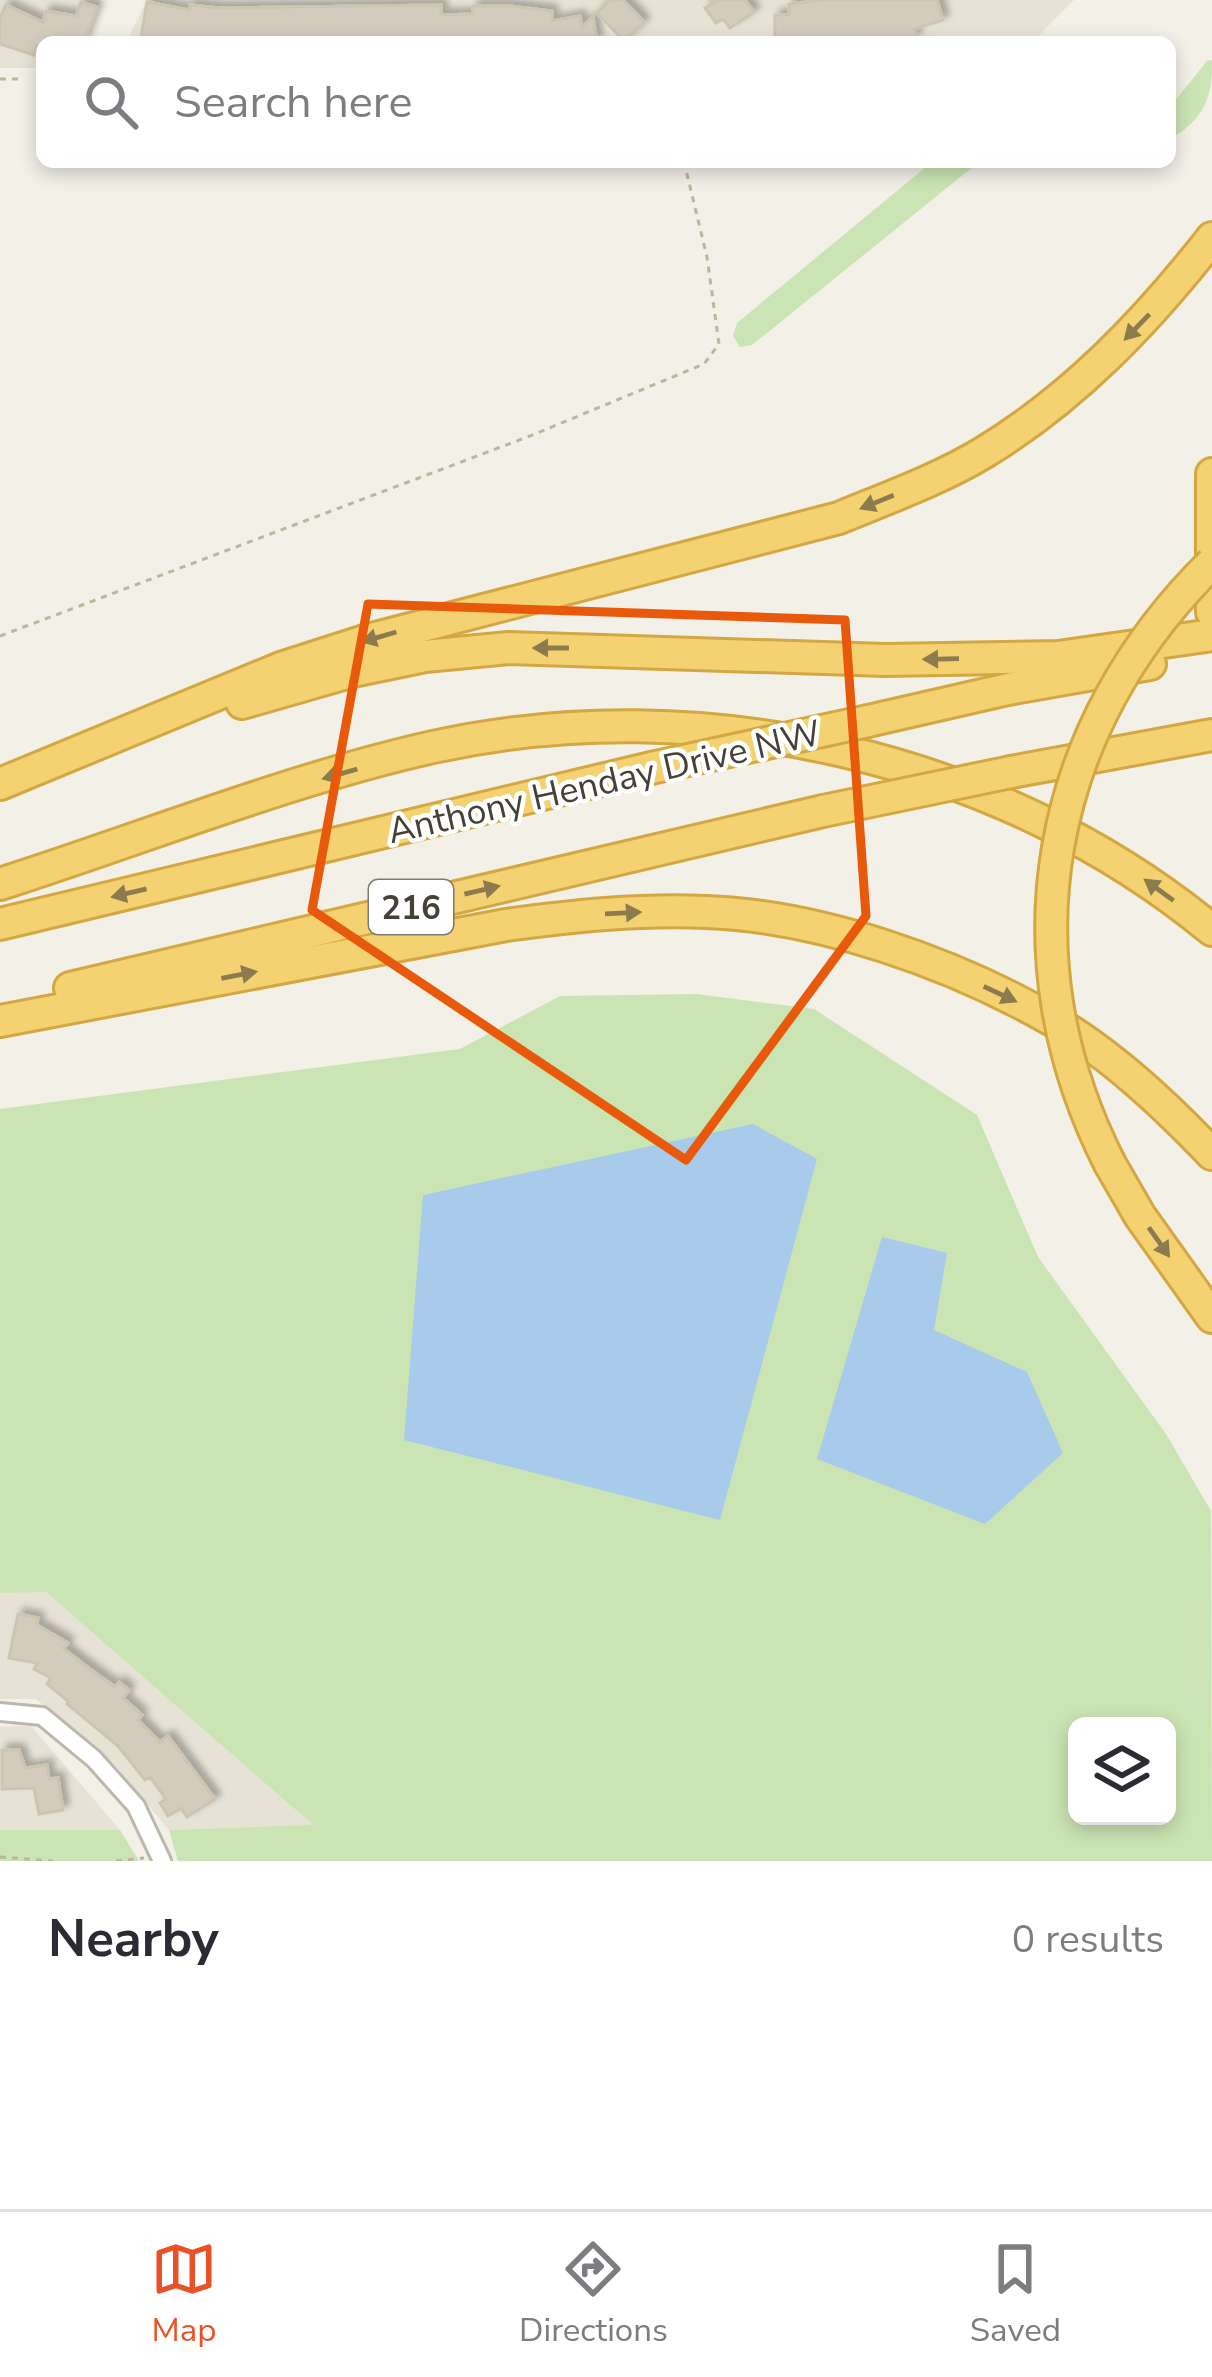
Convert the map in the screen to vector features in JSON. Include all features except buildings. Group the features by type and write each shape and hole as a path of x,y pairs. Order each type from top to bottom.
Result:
{"highway":[{"path":"0,784 280,668 437,620 839,518 909,489 983,453 1092,370 1139,327 1212,238"},
{"path":"1212,474 1212,612"},
{"path":"1212,563 1156,626 1115,686 1074,779 1055,858 1050,931 1056,1003 1073,1078 1110,1164 1140,1216 1212,1317"},
{"path":"0,795 269,694 425,656 509,648 597,648 885,660 1129,657 1212,634"},
{"name":"Anthony Henday Drive NW","path":"0,924 1129,657 1212,654"},
{"path":"0,884 311,782 434,747 518,733 663,727 850,751 1011,806 1150,882 1212,931"},
{"name":"216","path":"0,1005 823,811 1212,735"},
{"path":"0,1021 506,925 576,915 709,912 773,920 855,939 920,959 1006,997 1055,1021 1135,1080 1212,1154"}],"street":[{"path":"0,1712 42,1716 94,1759 136,1806 161,1856"}],"path":[{"path":"0,79 22,79"},
{"path":"0,636 530,436 704,364 719,344 707,257 685,168"},
{"path":"116,1861 161,1856"},
{"path":"0,1857 53,1861"}],"highlighted area":[{"path":"368,604 845,620 866,916 686,1160 312,910"}],"shaded area":[{"path":"0,0 101,0 89,36 36,36 36,68 0,68"},
{"path":"147,0 1074,0 1038,36 129,36"},
{"path":"46,1591 314,1826 169,1830 113,1763 36,1699 0,1699 0,1593"},
{"path":"31,1726 120,1830 0,1830 0,1727"}],"green space":[{"path":"1212,60 1204,106 1176,134 1176,100"},
{"path":"925,168 972,168 752,345 740,347 733,336 737,323"},
{"path":"696,994 814,1009 977,1115 1038,1257 1166,1434 1211,1511 1212,1861 178,1861 169,1830 313,1825 46,1592 0,1593 0,1109 460,1049 560,996"},
{"path":"0,1830 120,1830 139,1861 0,1861"}],"water":[{"path":"753,1124 817,1159 720,1520 404,1440 423,1195"},
{"path":"882,1237 947,1253 934,1330 1027,1372 1063,1453 985,1524 817,1459"}]}
